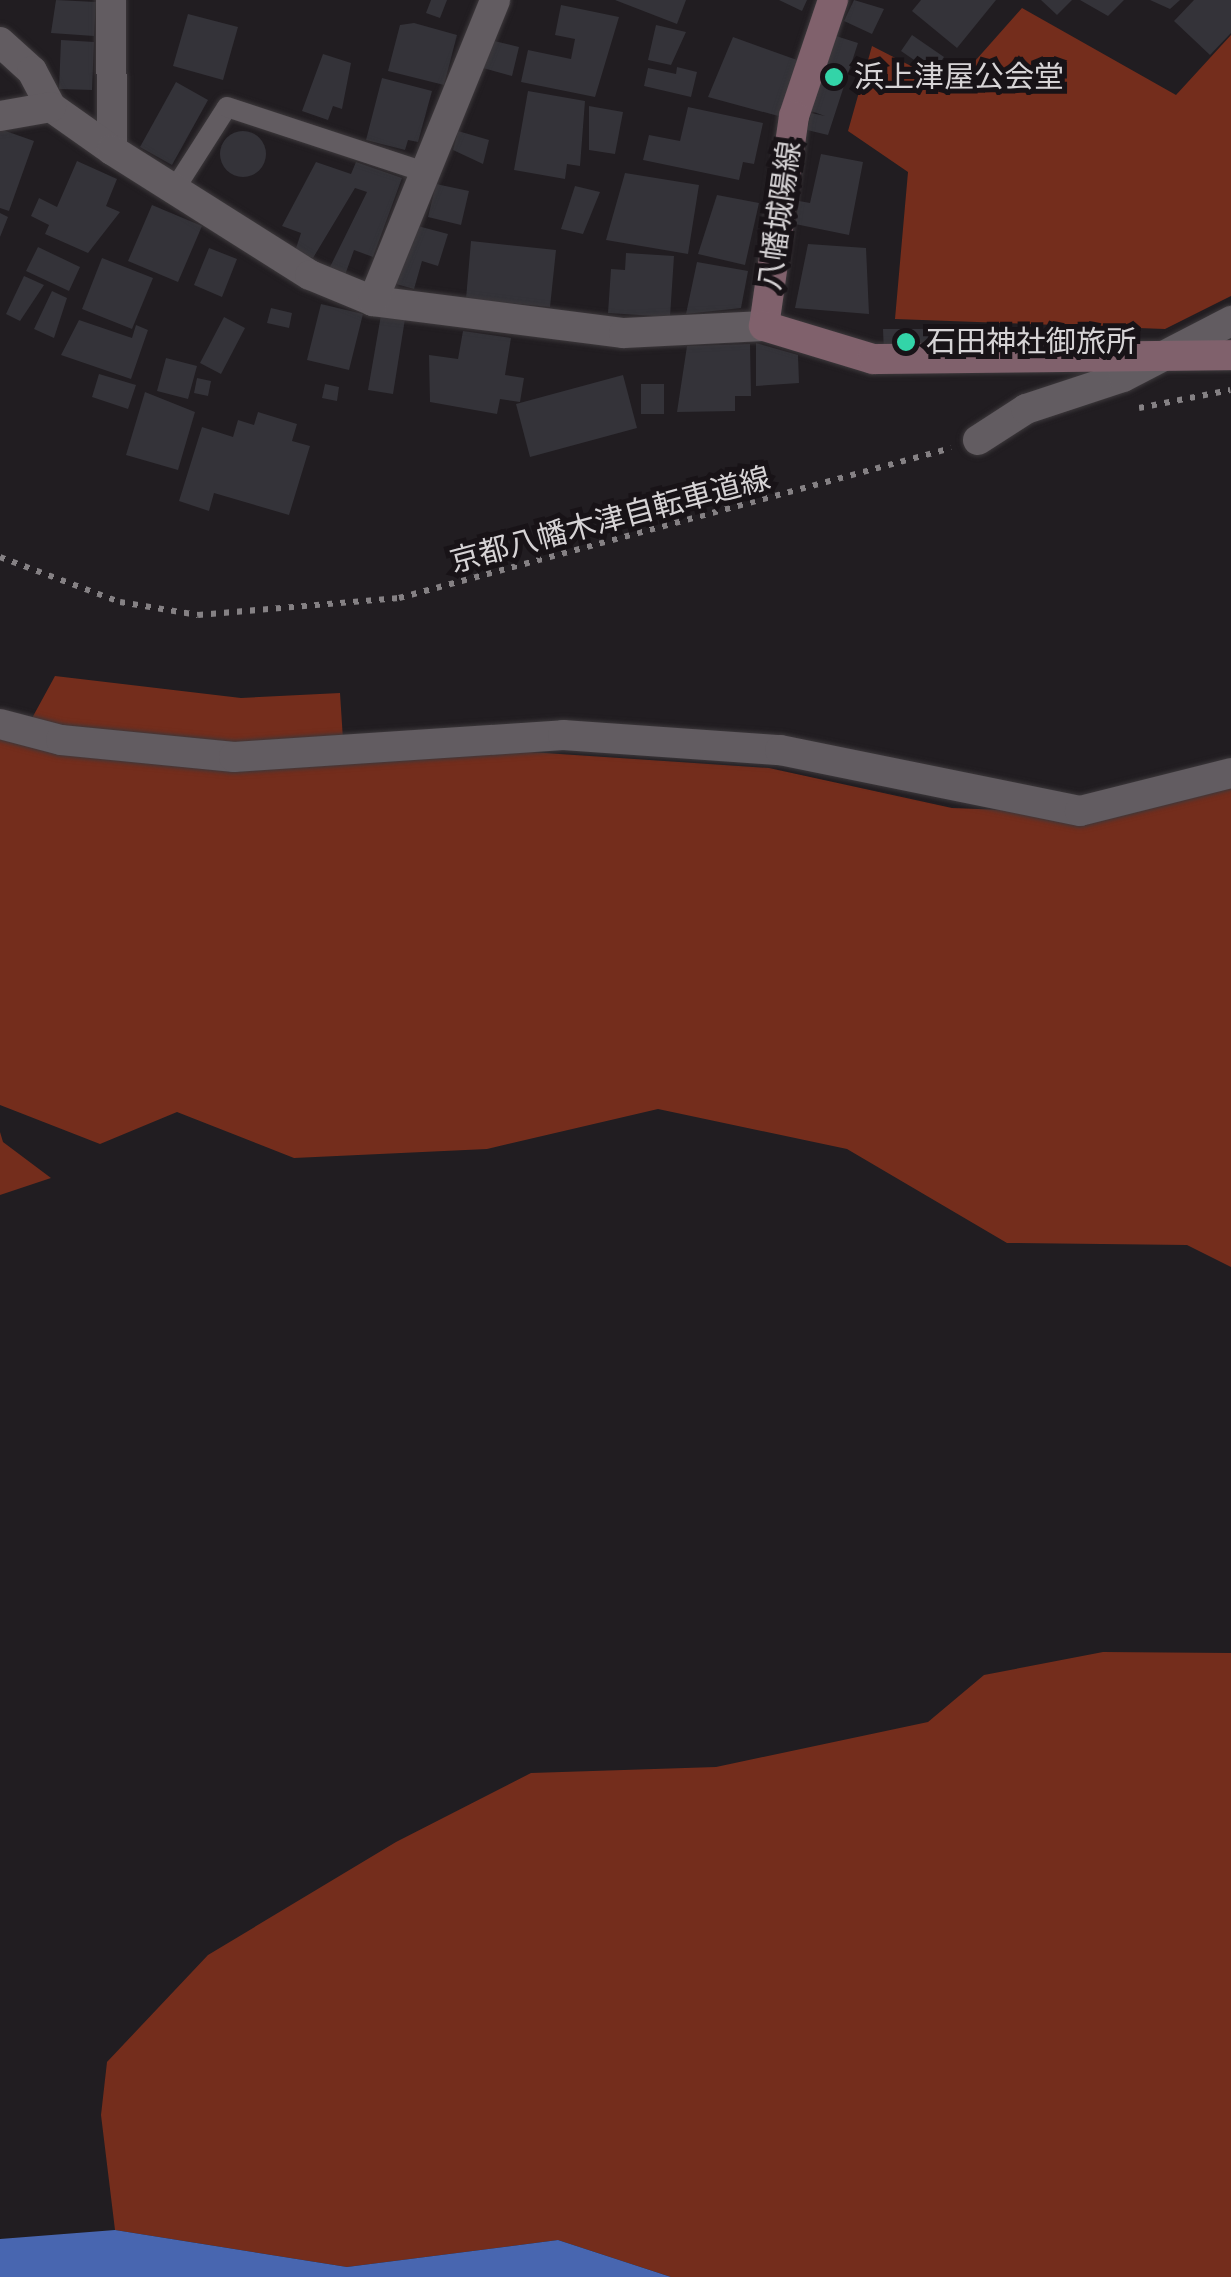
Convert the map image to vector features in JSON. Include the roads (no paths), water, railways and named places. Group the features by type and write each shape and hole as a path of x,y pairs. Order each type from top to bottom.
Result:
{"main road":[{"name":"八幡城陽線","path":"833,0 794,116 764,326 872,359 1231,355"}],"street":[{"path":"111,0 112,150"},
{"path":"372,300 495,0"},
{"path":"0,42 32,72 51,106 112,150 310,275 372,300 624,334 764,326"},
{"path":"0,116 51,106"},
{"path":"978,440 1026,409 1172,354 1231,321"},
{"path":"0,724 61,740 234,757 564,735 780,750 1080,810 1231,773"}],"lane":[{"path":"174,190 227,107 425,172"}],"water":[{"path":"115,2230 347,2267 558,2240 671,2277 0,2277 0,2239"}],"place":[{"name":"浜上津屋公会堂","path":"834,77"},
{"name":"石田神社御旅所","path":"906,342"}]}
